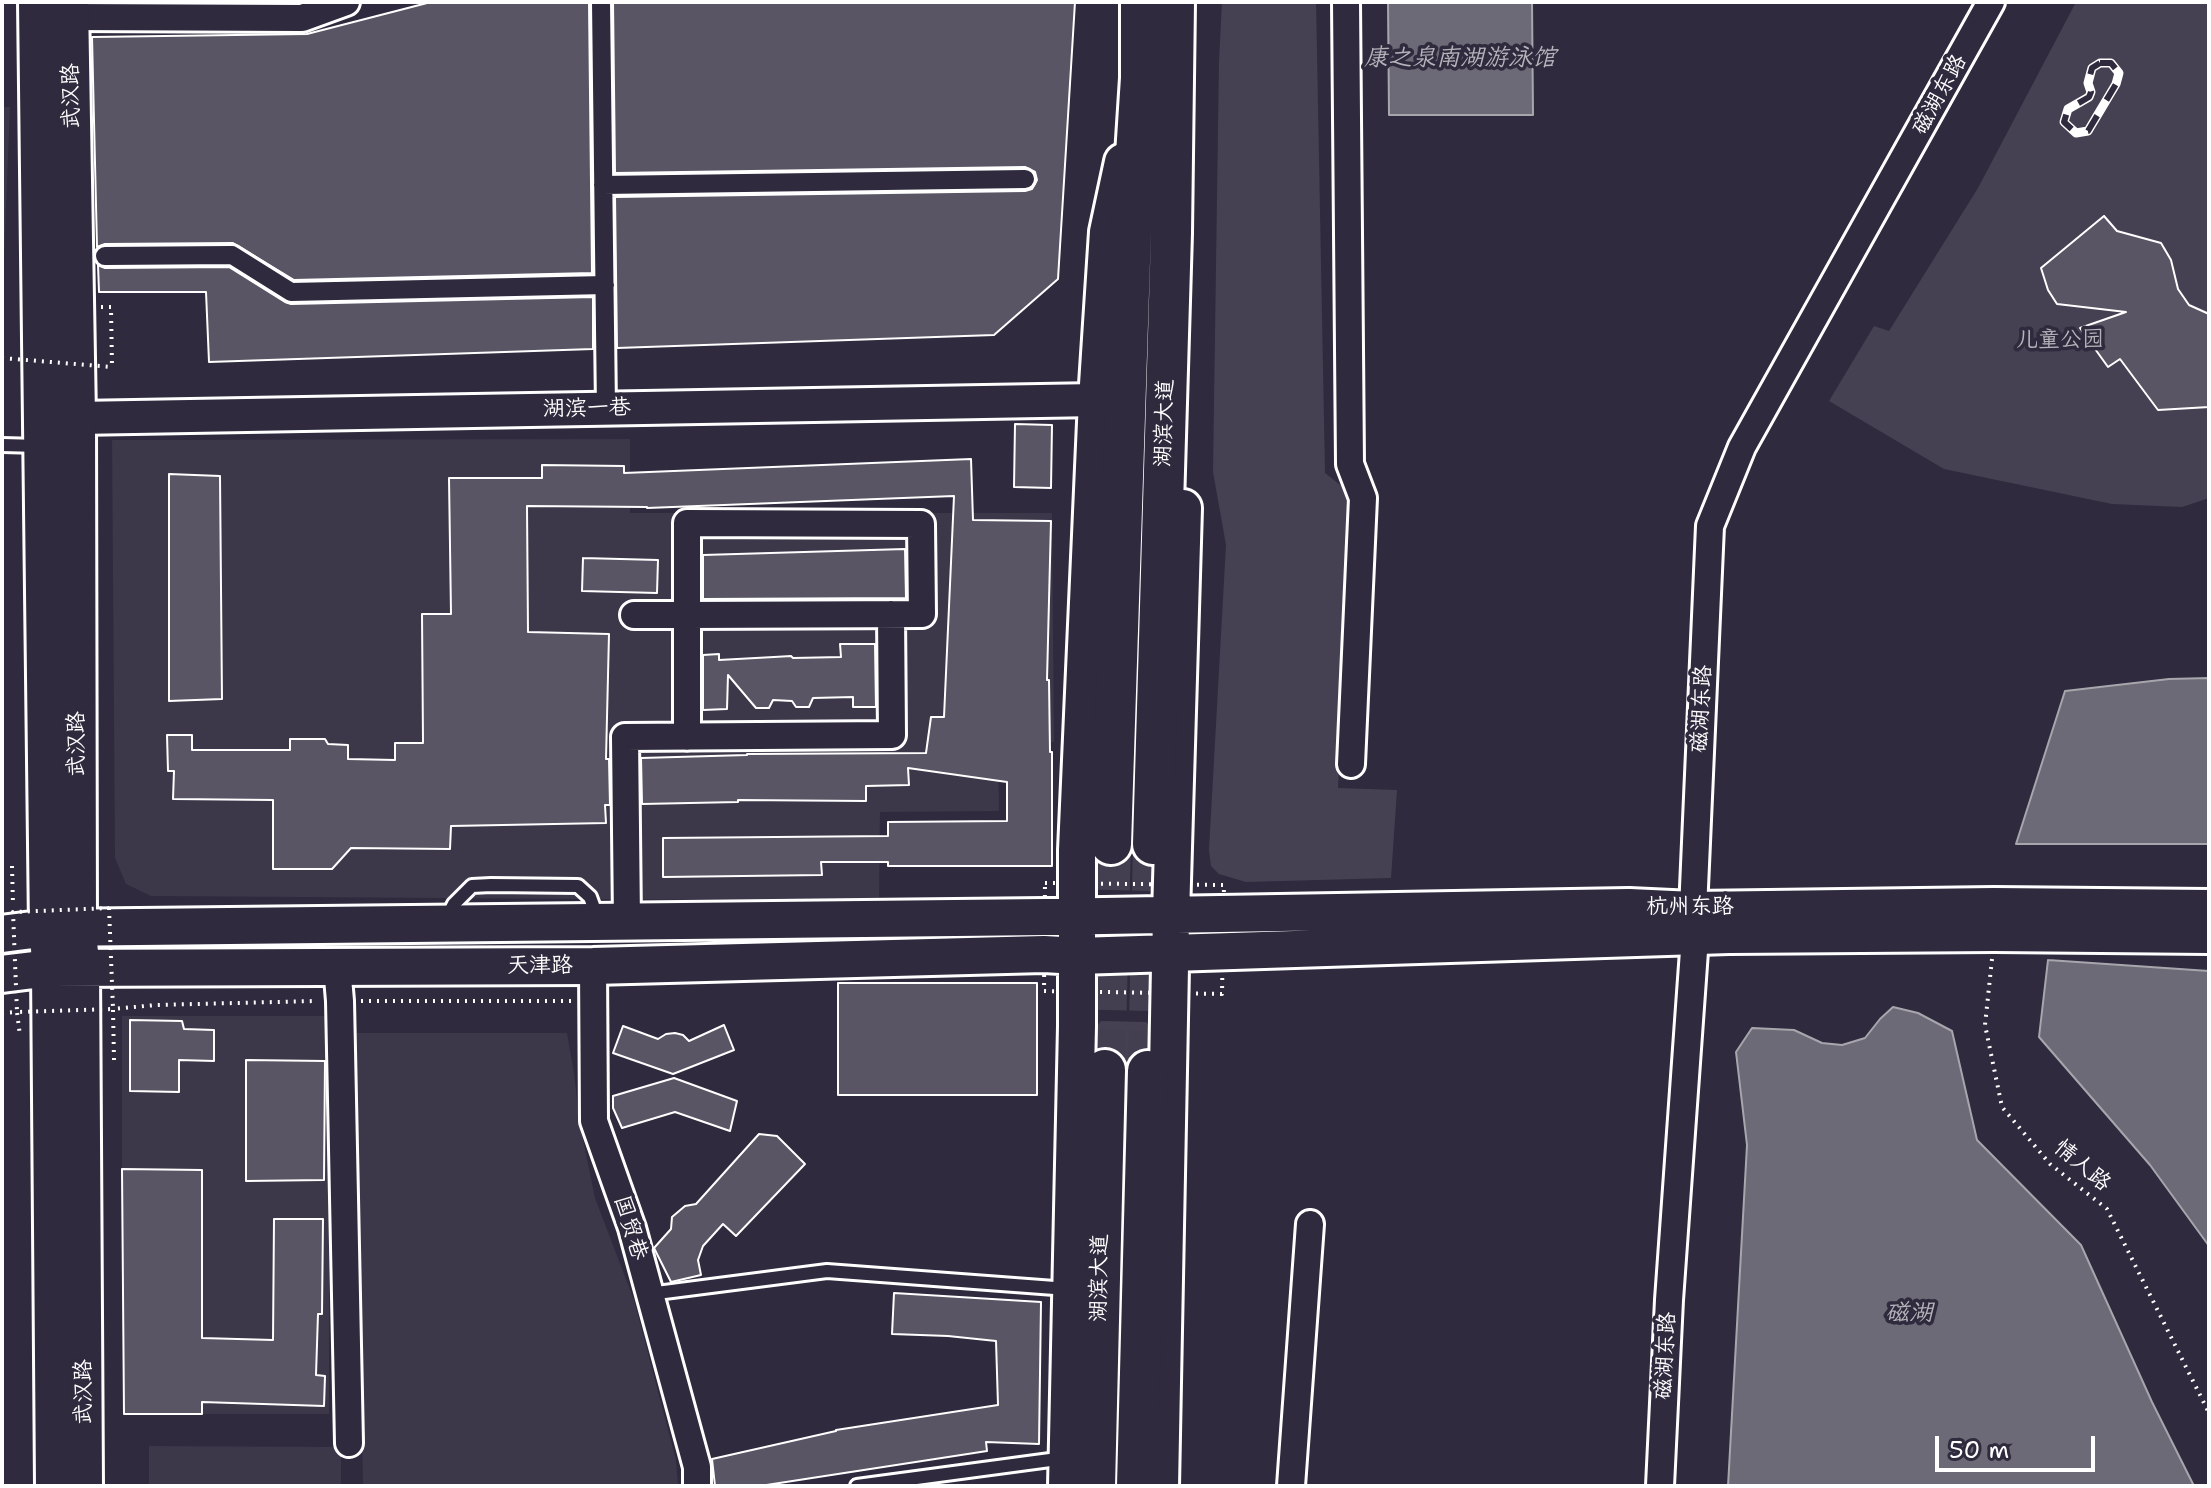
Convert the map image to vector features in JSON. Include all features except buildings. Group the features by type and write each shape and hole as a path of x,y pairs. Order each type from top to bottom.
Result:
{"main road":[{"name":"武汉路","path":"37,2 42,447 84,1486"},
{"name":"湖滨大道","path":"1141,2 1157,74 1171,233 1153,844"},
{"name":"湖滨大道","path":"1111,844 1131,232 1157,74 1174,2"},
{"name":"武汉路","path":"63,928 77,418 70,10"},
{"path":"1068,1472 1078,956 1077,850 1097,400 1108,232 1157,74"},
{"path":"1157,74 1190,236 1171,915 1160,1486"},
{"name":"杭州东路","path":"1078,917 1629,907 1729,935 2209,935"},
{"name":"杭州东路","path":"1078,956 1694,923 1728,908 2209,908"},
{"name":"天津路","path":"8,923 63,928 1078,917"},
{"name":"天津路","path":"2,974 65,967 339,984 593,983 1044,954 1078,956"},
{"name":"武汉路","path":"54,1486 65,967"},
{"name":"湖滨大道","path":"1095,1486 1105,1070"},
{"name":"湖滨大道","path":"1137,1486 1148,1071"}],"street":[{"path":"70,10 302,18 346,2"},
{"path":"601,2 606,409"},
{"path":"1346,2 1350,464 1363,498 1351,764"},
{"name":"磁湖东路","path":"1660,1486 1694,923 1710,526 1742,447 1991,2"},
{"path":"603,185 1025,179"},
{"path":"105,256 232,255 291,292 605,285"},
{"name":"湖滨一巷","path":"77,418 1097,400"},
{"path":"634,615 687,615 922,614 921,524 687,523 687,615 687,737"},
{"path":"613,922 625,737 892,735 891,614"},
{"name":"国贸巷","path":"593,983 594,1121 632,1228 697,1467 697,1486"},
{"path":"339,984 349,1443"},
{"path":"1291,1486 1310,1224"}],"lane":[{"path":"2,445 42,447"},
{"path":"649,1294 827,1271 1072,1289"},
{"path":"857,1486 1068,1472"}],"path":[{"path":"2,358 112,367 111,307"},
{"path":"12,866 8,923 20,1037"},
{"path":"108,895 114,1060"},
{"path":"8,923 122,907"},
{"path":"2,913 8,923"},
{"name":"情人路","path":"1994,933 1985,1025 2002,1107 2050,1164 2107,1209 2209,1413"},
{"path":"2,1013 113,1009 339,984 593,983"}],"shaded area":[{"path":"2,107 10,107 2,308"},
{"path":"630,439 630,513 1052,513 1054,742 998,742 999,811 880,812 879,901 151,896 126,884 115,858 112,440"},
{"path":"122,1016 329,1016 329,1414 202,1414 202,1170 122,1169"},
{"path":"354,1033 567,1033 580,1125 595,1198 634,1300 676,1460 678,1486 363,1486"},
{"path":"149,1446 341,1447 341,1486 149,1486"}],"green space":[{"path":"1222,2 1316,2 1325,473 1353,495 1338,788 1397,790 1391,878 1246,882 1219,874 1211,866 1209,850 1226,545 1213,472"},
{"name":"儿童公园","path":"2076,2 2209,2 2209,498 2182,507 2112,504 1944,469 1829,401 1874,326 1889,331 1978,188"},
{"path":"1101,1021 1146,1022 1157,1033 1157,1068 1093,1064 1095,1028"}],"water":[{"name":"康之泉南湖游泳馆","path":"1388,2 1532,2 1533,115 1389,115"},
{"path":"2209,678 2209,844 2016,844 2065,691 2169,679"},
{"path":"2048,960 2209,971 2209,1246 2150,1165 2039,1037"},
{"name":"磁湖","path":"1893,1007 1918,1013 1952,1031 1977,1140 2081,1245 2194,1486 1728,1486 1747,1145 1736,1052 1752,1028 1794,1030 1822,1043 1842,1045 1865,1038"}],"tunnel":[{"path":"1105,1070 1111,844"},
{"path":"1148,1071 1153,844"}],"railway":[{"path":"2100,63 2111,63 2119,73 2116,84 2088,131 2076,133 2064,122 2068,109 2089,97 2088,83 2092,68 2100,63"}]}
